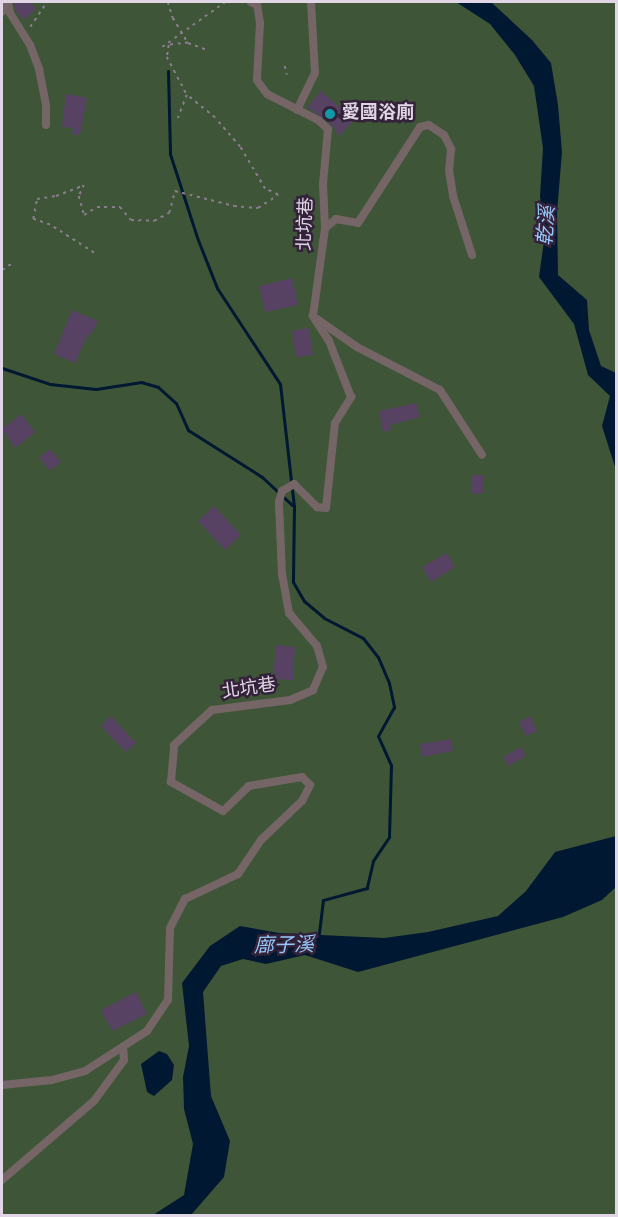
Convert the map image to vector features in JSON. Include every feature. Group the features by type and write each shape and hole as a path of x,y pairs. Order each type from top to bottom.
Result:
{"street":[{"path":"8,2 10,13 24,36 39,69 46,106 46,125"},
{"path":"2,12 8,2"},
{"name":"北坑巷","path":"2,1085 52,1080 85,1071 147,1032 168,1000 170,928 185,899 238,874 261,840 302,801 310,785 302,777 249,786 223,811 171,782 174,746 213,710 290,700 313,690 323,667 317,646 289,613 282,575 279,502 285,489 294,484 317,507 326,508 335,423 351,397 329,341 314,316 325,228 322,184 328,129 318,120 267,94 257,80 260,23 257,5 251,2"},
{"path":"297,110 315,73 311,2"},
{"path":"325,228 336,219 358,223 420,127 429,125 444,135 451,149 449,170 453,196 472,255"},
{"path":"314,316 357,347 440,390 482,455"},
{"path":"2,1180 94,1101 124,1060 123,1047"}],"path":[{"path":"24,36 47,2"},
{"path":"168,2 188,43"},
{"path":"162,47 225,2"},
{"path":"94,254 50,225 33,219 37,199 56,196 84,185 79,195 84,215 97,207 120,207 131,220 154,221 169,213 176,190 234,206 258,208 278,195 265,189 233,140 215,118 187,95 167,57 169,45 188,43 207,50"},
{"path":"285,66 287,75"},
{"path":"178,118 187,95"},
{"path":"2,270 12,264"}],"green space":[{"path":"2,2 616,2 616,1215 2,1216"}],"water":[{"name":"乾溪","path":"456,2 491,2 532,40 551,63 562,152 557,212 558,275 587,300 589,330 601,366 616,373 616,470 602,426 610,396 588,375 574,324 539,277 545,234 540,196 543,148 534,86 515,55 490,24"},
{"name":"廍子溪","path":"616,836 616,887 602,900 563,917 358,972 305,955 266,964 243,959 221,966 203,992 211,1096 230,1141 224,1177 191,1215 153,1215 184,1195 193,1144 184,1109 183,1077 189,1046 182,983 210,946 240,926 279,933 384,938 428,932 498,916 526,891 555,852"},
{"path":"159,1051 167,1054 174,1065 172,1080 154,1096 147,1092 141,1064"}],"building":[{"path":"30,2 36,9 24,20 16,11 14,4"},
{"name":"愛國浴廁","path":"321,91 354,120 339,136 332,125 307,107"},
{"path":"66,94 87,98 80,135 72,134 73,128 62,127"},
{"path":"292,278 298,305 265,312 259,286"},
{"path":"72,310 98,321 91,335 88,334 75,363 54,354"},
{"path":"309,328 313,355 296,357 292,331"},
{"path":"416,403 420,417 390,425 391,430 383,432 379,411"},
{"path":"21,414 35,432 15,448 2,429"},
{"path":"50,449 61,462 50,471 39,458"},
{"path":"472,475 483,475 484,493 472,494"},
{"path":"214,506 241,535 225,550 198,521"},
{"path":"447,553 455,567 431,582 422,567"},
{"path":"276,645 295,647 293,680 273,679"},
{"path":"111,716 136,743 126,752 101,726"},
{"path":"530,716 537,731 526,736 519,722"},
{"path":"451,739 453,751 422,757 420,744"},
{"path":"521,747 526,756 508,766 503,757"},
{"path":"136,992 147,1014 112,1031 101,1010"}],"waterway":[{"name":"廍子溪","path":"168,71 170,154 198,240 217,288 280,384 294,506 293,582 304,601 324,618 363,638 378,657 389,683 394,707 378,736 391,765 389,837 373,861 367,888 323,900 318,938"},
{"path":"2,368 50,384 96,389 141,382 158,387 176,403 188,430 262,477 292,505"}],"place":[{"name":"愛國浴廁","path":"330,114"}]}
